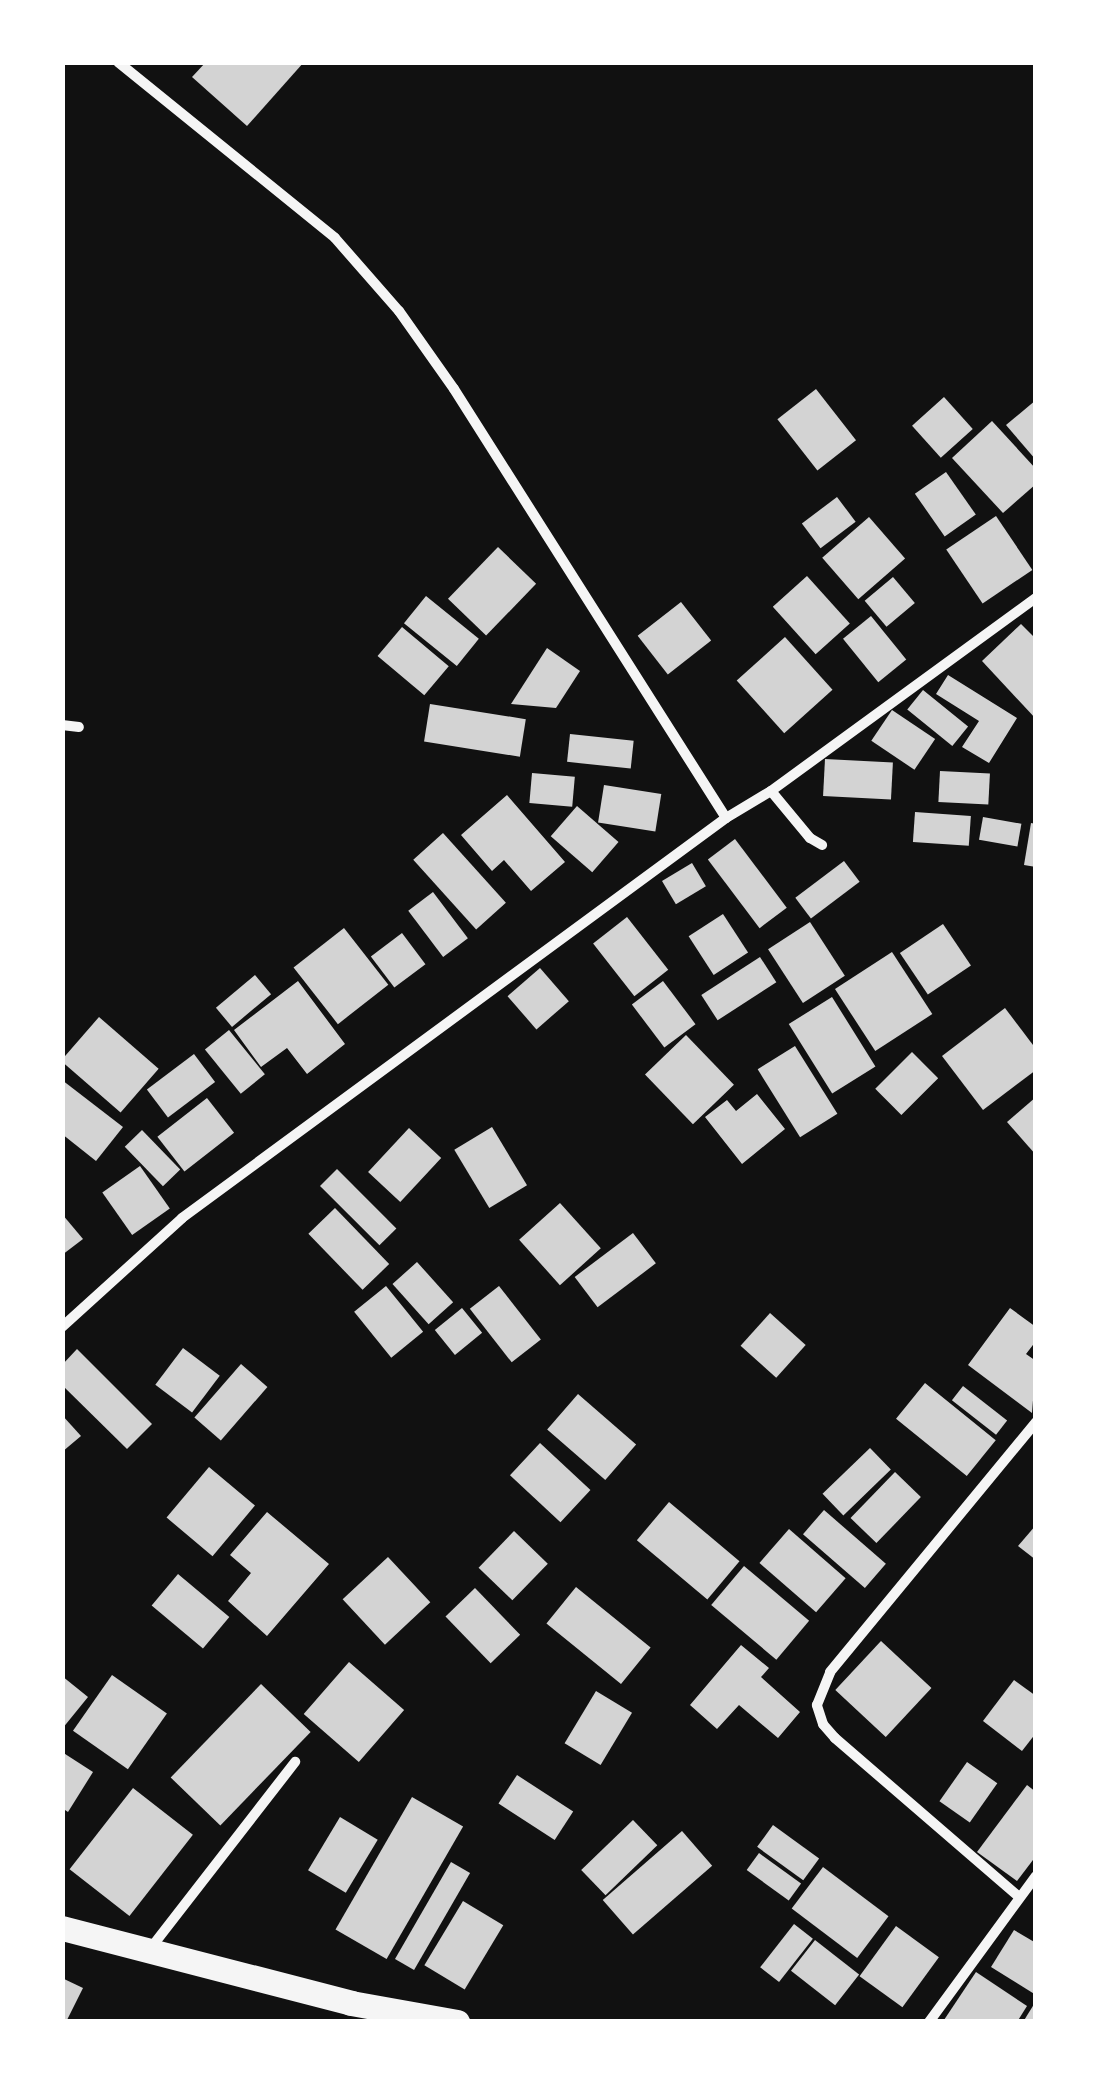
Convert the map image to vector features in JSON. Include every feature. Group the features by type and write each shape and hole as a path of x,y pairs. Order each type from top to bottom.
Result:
{"main road":[{"path":"62,1928 146,1954 351,2003 457,2022"}],"street":[{"path":"118,62 335,238 399,312 454,390 726,818"},
{"path":"62,1327 182,1218 726,818 771,791 1036,598"},
{"path":"62,725 79,728"},
{"path":"771,791 810,838 822,845"},
{"path":"1018,1896 834,1738 823,1724 817,1706 830,1672 1036,1422"},
{"path":"146,1954 295,1762"},
{"path":"929,2022 1036,1876"}],"building":[{"path":"206,62 304,62 247,126 192,77"},
{"path":"816,389 856,440 817,470 777,419"},
{"path":"944,397 973,429 941,458 912,426"},
{"path":"1036,400 1036,460 1006,425"},
{"path":"992,421 1036,469 1036,484 1003,513 952,458"},
{"path":"946,472 976,515 945,536 915,494"},
{"path":"837,497 856,522 821,548 802,523"},
{"path":"996,516 1032,570 983,603 946,550"},
{"path":"869,517 905,559 858,599 822,558"},
{"path":"498,547 536,584 486,636 448,599"},
{"path":"807,576 850,624 816,654 773,607"},
{"path":"893,577 915,603 887,627 865,601"},
{"path":"426,596 479,639 457,666 404,623"},
{"path":"681,602 711,641 668,674 638,636"},
{"path":"871,616 906,660 878,682 843,639"},
{"path":"1021,624 1036,639 1036,719 982,661"},
{"path":"402,627 449,666 424,695 378,656"},
{"path":"785,637 833,690 784,733 737,680"},
{"path":"547,648 580,671 556,708 511,704"},
{"path":"948,675 1017,718 989,763 962,747 979,721 936,694"},
{"path":"923,690 968,727 952,746 907,709"},
{"path":"430,704 526,719 520,757 424,742"},
{"path":"892,710 935,739 914,770 871,741"},
{"path":"570,734 634,741 631,769 567,762"},
{"path":"825,759 893,763 891,800 823,796"},
{"path":"940,771 990,774 988,805 938,802"},
{"path":"532,773 575,777 572,807 529,803"},
{"path":"604,785 661,794 655,832 598,823"},
{"path":"507,795 565,862 531,891 504,860 492,871 461,835"},
{"path":"577,806 619,842 592,872 551,836"},
{"path":"915,812 971,816 969,846 913,842"},
{"path":"983,817 1021,824 1017,846 979,840"},
{"path":"1031,823 1036,824 1036,867 1024,865"},
{"path":"443,833 506,903 476,930 413,860"},
{"path":"735,839 787,908 760,928 708,859"},
{"path":"844,861 860,882 811,918 795,898"},
{"path":"692,863 706,886 676,904 662,881"},
{"path":"433,892 468,938 443,957 408,911"},
{"path":"723,914 748,953 714,975 689,936"},
{"path":"627,917 668,970 634,996 593,943"},
{"path":"810,922 845,976 803,1003 768,949"},
{"path":"943,924 971,965 928,995 900,953"},
{"path":"344,928 388,985 338,1024 294,967"},
{"path":"402,933 425,964 394,988 371,956"},
{"path":"892,952 932,1014 875,1051 835,989"},
{"path":"760,957 776,982 718,1020 701,995"},
{"path":"540,968 569,1001 536,1029 508,996"},
{"path":"255,975 271,994 232,1027 216,1008"},
{"path":"298,981 345,1044 307,1074 287,1048 261,1067 234,1030"},
{"path":"663,981 695,1024 664,1048 632,1004"},
{"path":"832,997 875,1067 832,1094 789,1024"},
{"path":"1005,1008 1036,1049 1036,1070 983,1110 942,1056"},
{"path":"99,1017 159,1069 121,1113 62,1062"},
{"path":"229,1030 265,1074 241,1094 205,1050"},
{"path":"686,1035 734,1085 693,1124 645,1075"},
{"path":"795,1046 837,1114 800,1137 758,1069"},
{"path":"912,1052 938,1078 901,1115 875,1089"},
{"path":"194,1054 215,1082 168,1117 147,1090"},
{"path":"62,1080 123,1127 96,1161 62,1134"},
{"path":"757,1094 785,1129 742,1164 705,1117 727,1100 736,1111"},
{"path":"1036,1097 1036,1155 1007,1122"},
{"path":"207,1098 234,1133 184,1171 157,1137"},
{"path":"492,1127 527,1185 489,1208 454,1150"},
{"path":"409,1128 441,1158 400,1202 368,1172"},
{"path":"142,1130 180,1170 163,1186 125,1147"},
{"path":"140,1166 170,1209 132,1235 102,1192"},
{"path":"337,1169 396,1228 379,1245 320,1186"},
{"path":"560,1203 601,1248 560,1285 519,1240"},
{"path":"335,1208 389,1264 363,1290 308,1234"},
{"path":"62,1214 83,1239 62,1255"},
{"path":"633,1233 656,1263 598,1307 575,1277"},
{"path":"417,1262 453,1302 429,1324 392,1284"},
{"path":"386,1286 423,1332 391,1358 354,1312"},
{"path":"499,1286 541,1340 512,1362 470,1309"},
{"path":"462,1308 482,1333 455,1355 435,1330"},
{"path":"1010,1308 1036,1327 1036,1341 1026,1354 1036,1361 1032,1413 968,1365"},
{"path":"770,1313 806,1345 776,1378 741,1346"},
{"path":"183,1348 220,1376 192,1412 155,1385"},
{"path":"77,1349 152,1424 127,1449 62,1385 62,1365"},
{"path":"241,1364 267,1387 221,1441 194,1418"},
{"path":"925,1383 996,1440 967,1476 896,1419"},
{"path":"963,1386 1007,1420 996,1435 952,1400"},
{"path":"578,1394 636,1445 605,1480 547,1429"},
{"path":"62,1415 81,1436 62,1452"},
{"path":"540,1443 590,1490 560,1522 510,1475"},
{"path":"870,1448 891,1470 843,1515 823,1494"},
{"path":"209,1467 255,1506 213,1556 167,1518"},
{"path":"895,1472 921,1497 876,1543 851,1518"},
{"path":"669,1502 739,1561 707,1599 637,1540"},
{"path":"824,1510 886,1564 865,1588 803,1534"},
{"path":"267,1512 329,1564 267,1636 228,1601 251,1573 230,1555"},
{"path":"1036,1525 1036,1560 1018,1546"},
{"path":"789,1529 846,1578 816,1612 759,1563"},
{"path":"514,1531 548,1564 512,1600 479,1568"},
{"path":"388,1557 430,1602 385,1645 343,1599"},
{"path":"744,1566 809,1621 776,1660 711,1605"},
{"path":"178,1574 229,1617 203,1648 152,1605"},
{"path":"576,1587 651,1647 621,1684 546,1624"},
{"path":"475,1588 520,1635 491,1663 446,1616"},
{"path":"881,1641 931,1688 886,1737 835,1690"},
{"path":"741,1645 769,1668 761,1677 800,1712 778,1738 739,1705 717,1729 690,1705"},
{"path":"349,1662 404,1710 359,1762 304,1714"},
{"path":"112,1675 167,1713 128,1769 73,1731"},
{"path":"62,1676 88,1697 62,1729"},
{"path":"1014,1680 1036,1696 1036,1733 1022,1751 983,1721"},
{"path":"261,1684 311,1732 220,1825 171,1778"},
{"path":"596,1691 632,1713 601,1765 565,1743"},
{"path":"62,1752 93,1772 68,1812 62,1808"},
{"path":"967,1762 997,1783 970,1823 939,1801"},
{"path":"517,1775 573,1811 555,1840 498,1804"},
{"path":"1027,1785 1036,1792 1036,1856 1017,1881 977,1852"},
{"path":"133,1788 193,1835 129,1916 70,1869"},
{"path":"412,1797 463,1826 387,1959 336,1930"},
{"path":"340,1817 378,1840 346,1893 308,1870"},
{"path":"633,1820 657,1845 606,1895 581,1870"},
{"path":"773,1825 819,1859 803,1880 757,1847"},
{"path":"682,1831 712,1866 633,1935 603,1900"},
{"path":"759,1853 801,1884 789,1901 747,1870"},
{"path":"451,1862 470,1873 414,1970 395,1959"},
{"path":"823,1867 888,1916 857,1958 792,1909"},
{"path":"463,1901 503,1925 465,1989 424,1965"},
{"path":"794,1924 813,1939 779,1982 760,1967"},
{"path":"896,1926 939,1957 902,2007 860,1976"},
{"path":"1014,1930 1036,1943 1036,1995 991,1967"},
{"path":"815,1940 859,1974 835,2005 791,1971"},
{"path":"976,1972 1027,2006 1017,2022 944,2020"},
{"path":"62,1978 83,1988 66,2022 62,2022"},
{"path":"1036,2001 1036,2022 1023,2022"}]}
